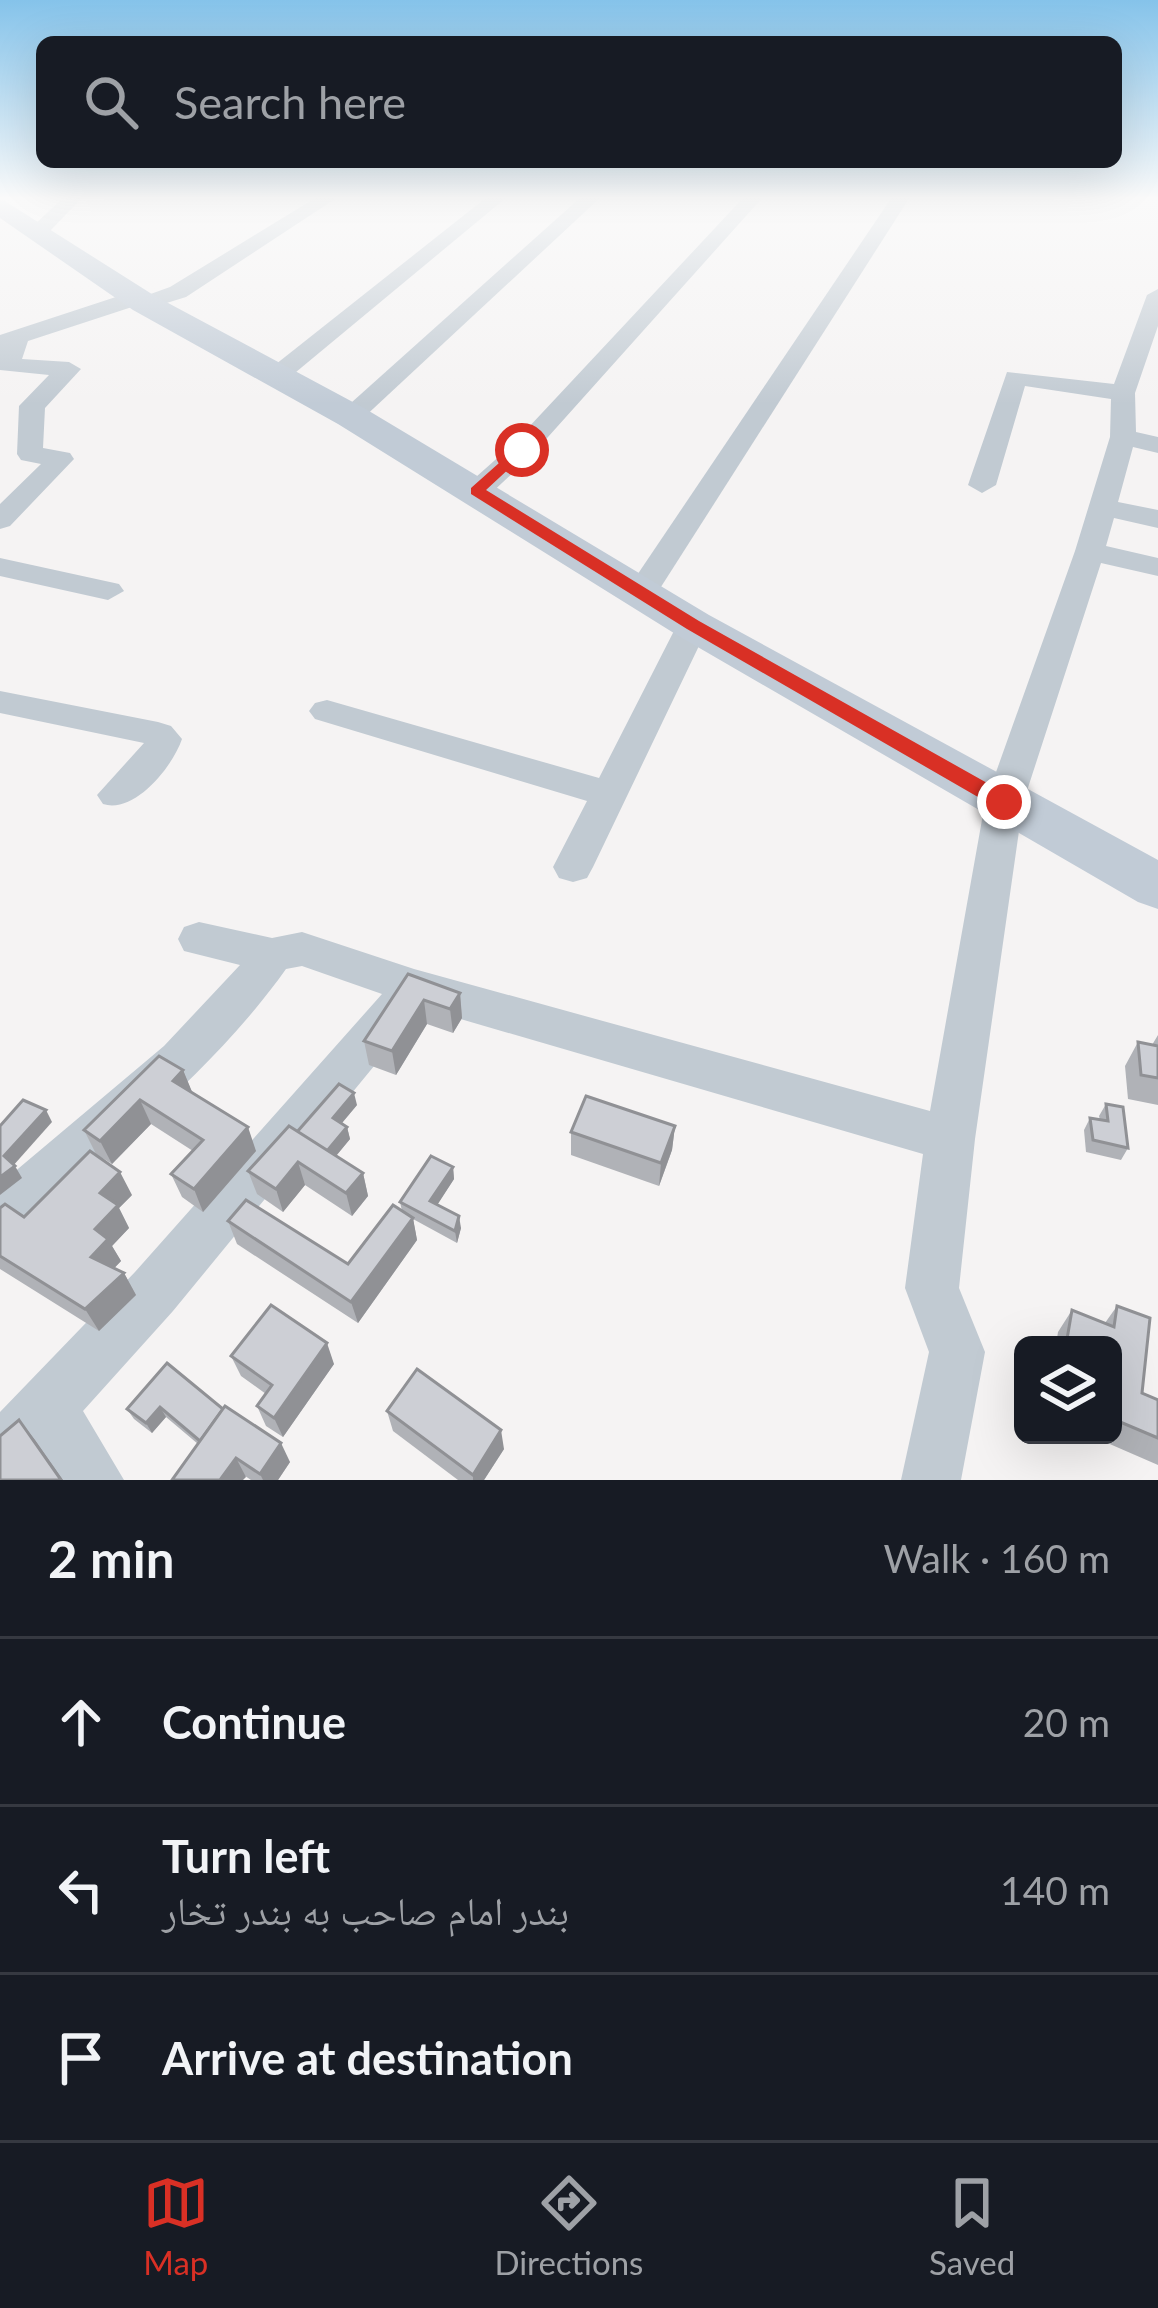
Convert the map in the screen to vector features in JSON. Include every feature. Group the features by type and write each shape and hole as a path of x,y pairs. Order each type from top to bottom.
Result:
{"main road":[{"path":"92,266 140,300 351,416 643,590 693,625 1158,887"}],"street":[{"path":"0,520 61,460 30,454 32,406 69,369 8,365 6,337 178,292 219,266"},
{"path":"275,376 412,266"},
{"path":"351,416 516,266"},
{"path":"477,491 522,450 691,266"},
{"path":"643,590 856,266"},
{"path":"931,1480 957,1352 932,1288 950,1138 1004,802 1090,551 1123,437 1123,393 1145,365 1156,308"},
{"path":"982,485 1016,376 1123,393"},
{"path":"1123,437 1158,445"},
{"path":"1100,507 1158,519"},
{"path":"1090,551 1158,567"},
{"path":"0,567 108,591"},
{"path":"573,867 693,625"},
{"path":"0,702 158,734 164,740 160,750 116,794"},
{"path":"327,711 609,794"},
{"path":"200,939 272,955 302,950 414,987 950,1138"},
{"path":"0,1217 172,1065 257,978 272,955"},
{"path":"0,1454 206,1236 250,1176 414,987"},
{"path":"47,1409 94,1480"}],"building":[{"path":"408,974 460,993 450,1009 424,1000 392,1051 364,1041"},
{"path":"1138,1042 1158,1046 1158,1078 1141,1075"},
{"path":"159,1056 183,1070 173,1081 248,1127 194,1189 171,1174 203,1140 140,1100 100,1141 84,1130"},
{"path":"339,1084 354,1093 333,1118 347,1127 327,1151 297,1132"},
{"path":"586,1096 675,1126 661,1163 571,1132"},
{"path":"23,1100 46,1110 4,1156 15,1166 0,1177 0,1126"},
{"path":"1106,1104 1123,1107 1128,1148 1093,1140 1090,1118 1108,1121"},
{"path":"289,1126 363,1173 346,1193 298,1162 276,1189 248,1171"},
{"path":"90,1151 120,1172 100,1193 118,1205 95,1229 108,1239 91,1257 124,1273 85,1309 0,1256 0,1208 5,1204 24,1217"},
{"path":"431,1156 453,1167 430,1201 459,1216 455,1231 400,1202"},
{"path":"246,1200 348,1264 393,1205 413,1218 351,1302 228,1221"},
{"path":"271,1305 327,1343 274,1418 257,1406 272,1385 231,1356"},
{"path":"1117,1306 1150,1318 1142,1393 1158,1400 1158,1438 1122,1423 1122,1336 1068,1336 1072,1310 1114,1327"},
{"path":"167,1363 223,1409 200,1441 160,1407 146,1423 127,1409"},
{"path":"417,1369 501,1430 473,1475 387,1411"},
{"path":"225,1406 281,1443 260,1474 236,1458 220,1480 172,1480"},
{"path":"19,1420 61,1480 0,1480 0,1436"}],"route":[{"path":"522,450 477,491 693,625 1004,802"}]}
